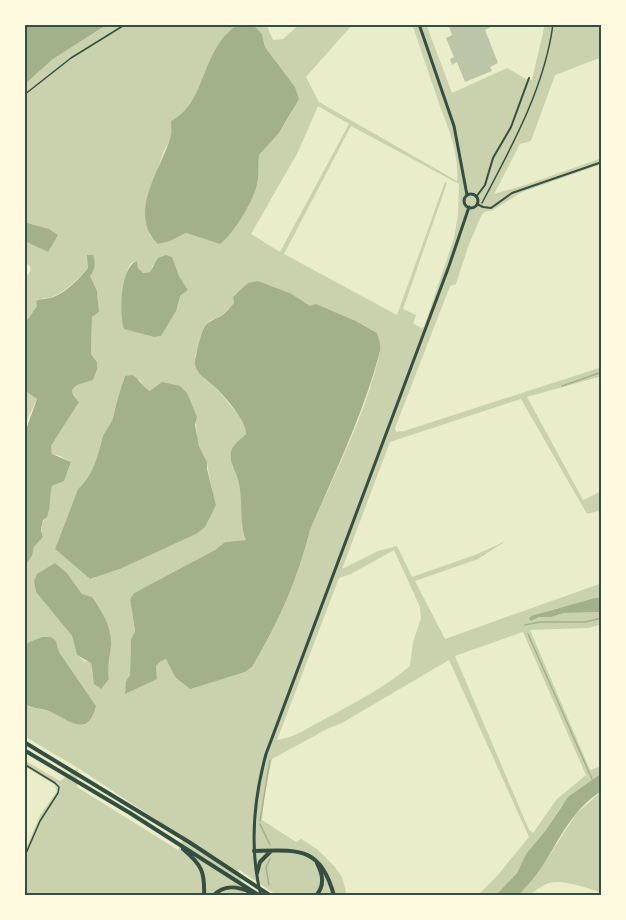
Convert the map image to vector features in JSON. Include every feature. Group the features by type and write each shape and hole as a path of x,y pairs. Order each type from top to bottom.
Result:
{"highway":[{"path":"24,742 189,842 272,896"},
{"path":"24,750 260,896"},
{"path":"185,849 202,869 204,896"},
{"path":"256,873 260,862 272,850"},
{"path":"254,851 296,851 315,860 326,872 334,896"},
{"path":"315,860 322,878 320,891 316,896"},
{"path":"213,896 220,889 242,886"}],"street":[{"path":"419,24 454,126 467,195 465,202 469,207"},
{"path":"476,196 485,185 493,159 511,127 529,78"},
{"path":"469,207 478,205 491,208 512,193 602,162"},
{"path":"467,195 476,196"},
{"path":"476,196 478,205"},
{"path":"260,896 253,823 257,787 270,741 442,286 469,207"}],"path":[{"path":"24,95 71,58 126,24"},
{"path":"478,205 529,108 550,47 553,24"},
{"path":"24,764 59,787 58,793 40,821 24,858"}],"shaded area":[{"path":"24,24 108,24 53,59 24,85"},
{"path":"108,24 239,24 226,34 217,46 192,101 171,121 171,138 163,153 145,208 146,222 151,237 170,241 186,233 220,244 238,224 254,195 258,179 259,155 279,133 292,112 295,87 265,47 262,34 250,24 266,24 273,40 283,39 300,24 353,24 306,77 319,102 457,181 457,162 448,126 412,24 426,24 452,93 507,68 532,80 545,24 602,24 602,57 555,75 531,141 520,144 494,194 602,158 602,164 522,192 493,210 484,212 468,247 456,284 450,286 395,428 396,432 404,431 602,367 602,376 527,397 583,500 602,491 602,517 598,511 587,514 521,399 390,442 342,569 378,551 397,546 412,577 475,555 506,541 478,559 415,581 445,639 602,583 602,598 551,610 534,617 531,621 539,617 551,617 564,613 602,612 602,624 589,628 530,630 590,770 602,766 602,773 562,805 546,830 526,854 517,873 495,896 477,896 529,837 449,660 342,723 272,759 264,792 262,820 296,842 301,839 317,849 342,877 347,896 278,896 238,869 244,892 251,896 24,896 24,853 40,815 57,791 54,784 24,766 24,760 60,781 78,768 24,736 24,704 52,712 66,720 96,706 59,652 56,641 42,637 24,644 24,567 32,556 34,547 43,537 42,524 49,512 48,503 52,486 62,480 71,462 52,454 51,446 79,402 72,390 97,362 91,354 92,317 99,312 97,291 89,276 88,268 62,292 44,298 24,322 24,280 31,270 30,266 24,263 24,241 48,252 49,229 24,222 24,85 53,59","holes":["318,106 349,124 280,252 251,234 298,152","351,126 459,184 458,215 454,238 424,327 421,328 413,323 416,315 403,309 447,183 445,182 397,315 284,254","171,257 188,290 180,296 161,336 154,337 125,329 122,314 124,286 131,263 137,261 138,268 143,273 151,272 152,266","258,281 290,293 310,307 316,304 356,321 377,333 380,349 374,374 350,442 310,530 300,566 286,601 252,667 245,672 190,688 175,677 167,659 156,666 157,679 126,681 130,675 131,639 135,631 130,599 134,593 215,550 225,542 247,540 239,481 232,466 234,445 246,434 246,428 216,388 204,379 195,355 201,342 203,329 234,303 233,297","125,376 140,380 143,388 193,410 198,441 206,461 215,505 196,534 120,569 90,579 55,549 78,489 94,466 103,436 113,418","394,550 420,607 421,618 413,642 410,666 357,701 301,732 277,740 339,578 351,574","55,563 67,573 82,594 110,656 109,679 92,674 91,662 84,661 77,655 72,636 36,592","523,632 586,775 557,799 533,833 529,830 455,656","78,768 184,838 178,850 77,787"]},
{"path":"239,24 253,25 262,34 265,47 295,87 299,99 279,133 259,155 258,179 254,195 238,224 226,239 220,244 186,233 158,244 149,232 145,219 146,206 154,178 171,137 171,121 192,101 217,46 226,34"},
{"path":"24,222 49,229 58,235 48,252 24,241"},
{"path":"87,255 93,255 95,264 90,276 97,291 99,312 92,317 91,354 97,362 97,369 93,380 77,385 72,390 79,402 51,446 52,454 71,462 64,481 52,486 48,514 43,520 41,530 43,537 34,547 32,556 24,567 24,435 37,399 24,390 24,322 37,306 36,301 61,294 80,277 88,268"},
{"path":"166,255 172,257 179,276 188,290 180,296 176,311 161,336 154,337 124,329 121,302 127,272 137,261 138,268 143,273 150,272 158,258"},
{"path":"258,281 290,293 310,306 316,304 356,321 377,333 380,349 366,397 310,530 300,566 286,601 252,667 245,672 190,689 175,677 166,659 156,666 157,679 125,694 126,681 130,675 131,639 135,631 130,599 134,593 215,550 225,542 246,540 239,484 231,456 233,447 246,434 245,429 235,410 204,378 195,363 205,327 226,312 234,303 233,297 248,283"},
{"path":"133,375 150,391 162,382 180,386 187,393 197,417 195,425 199,446 207,462 216,505 205,527 196,534 120,569 90,579 55,549 78,489 94,466 103,436 113,418 125,376"},
{"path":"24,390 37,399 28,418 24,435"},
{"path":"55,563 67,573 82,594 92,597 108,626 111,639 109,679 101,689 94,684 91,663 77,655 72,636 36,592 34,581 37,574"},
{"path":"602,598 602,612 564,613 551,617 539,617 531,621 529,619 531,616"},
{"path":"42,637 51,637 56,641 59,652 96,706 88,722 78,724 51,712 24,704 24,644"},
{"path":"602,773 602,791 575,815 527,886 518,896 495,896 517,873 526,854 546,830 568,797"},
{"path":"602,791 602,893 576,885 555,882 544,885 528,895 518,896 540,870 576,814"}],"building":[{"path":"448,24 491,24 491,27 485,30 498,63 490,67 492,71 465,82 457,62 452,65 450,59 454,57 446,38 452,35"}],"waterway":[{"path":"562,386 602,372"},
{"path":"525,625 540,622 585,622 602,618"},
{"path":"528,634 592,779"},
{"path":"260,821 270,760"},
{"path":"260,824 270,845"},
{"path":"269,885 266,867 270,859"}]}
